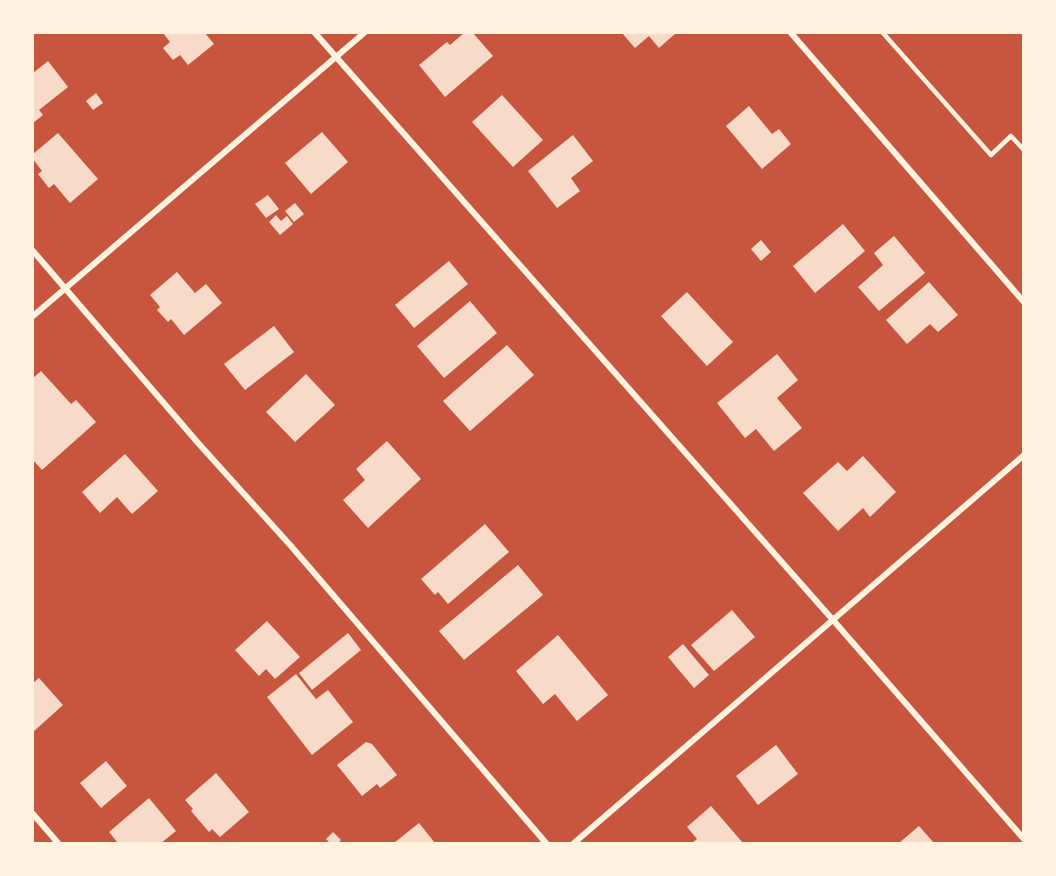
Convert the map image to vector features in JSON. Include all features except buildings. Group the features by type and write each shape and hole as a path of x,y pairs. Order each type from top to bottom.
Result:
{"street":[{"path":"315,33 1023,838"},
{"path":"33,316 364,33"},
{"path":"791,33 1023,301"},
{"path":"33,251 546,843"},
{"path":"574,843 1023,456"},
{"path":"33,814 58,843"}],"lane":[{"path":"884,33 991,155 1011,136 1023,149"}]}
